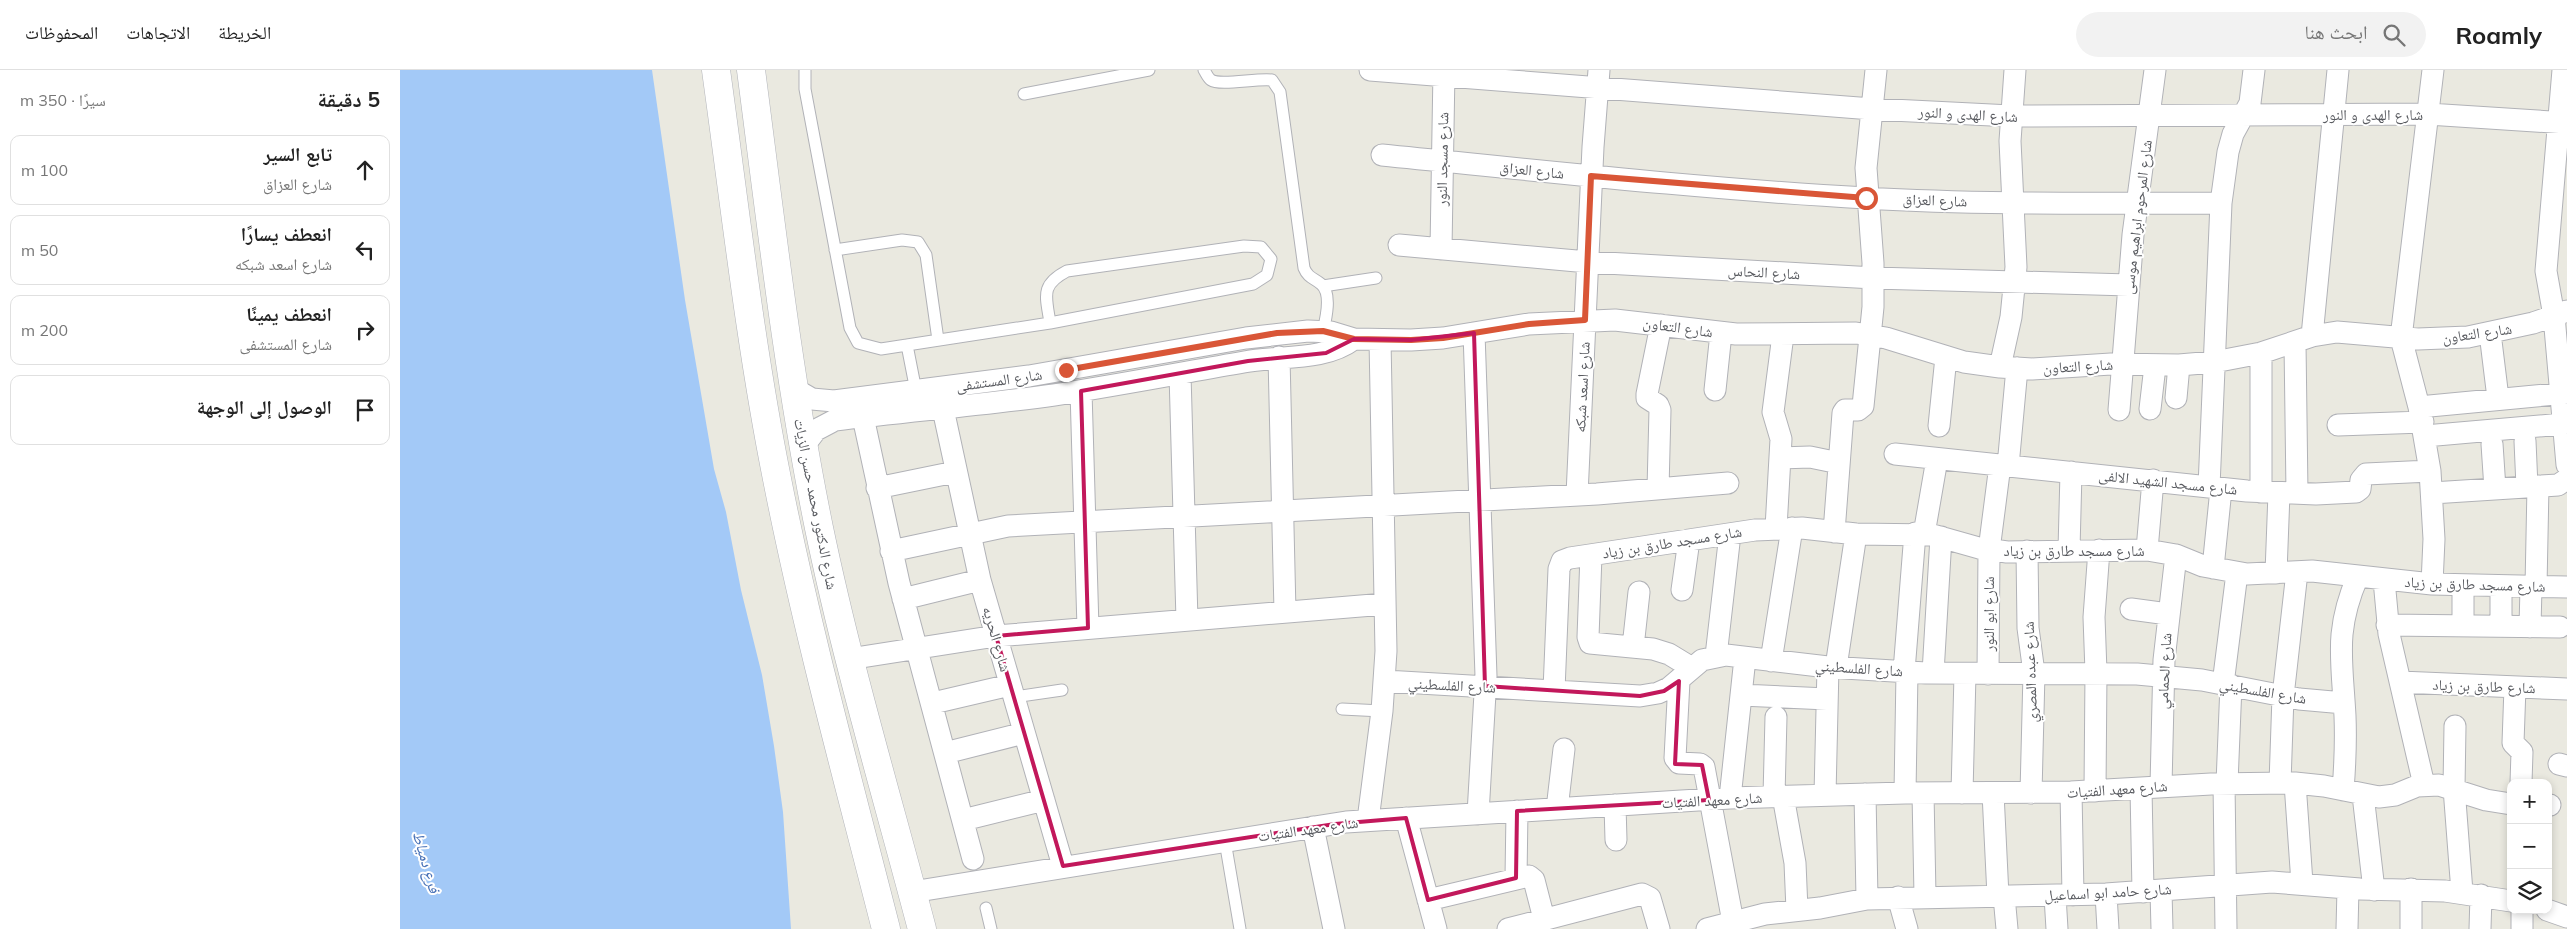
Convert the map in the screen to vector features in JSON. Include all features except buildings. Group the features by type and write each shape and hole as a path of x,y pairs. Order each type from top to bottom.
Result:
{"street":[{"name":"شارع الدكتور محمد حسن الزيات","path":"716,70 752,331 777,476 807,620 886,929"},
{"name":"شارع الهدى و النور","path":"1370,70 1598,79 1872,109 2010,116 2428,114 2563,123"},
{"path":"1834,532 1843,413 1845,410 1858,410 1863,406 1871,335 1874,278 1866,198 1866,153 1876,70"},
{"name":"شارع ابو النور","path":"1988,674 1989,550 2004,466 2008,334 2015,283 2016,235 2010,166 2010,116 2015,70"},
{"name":"شارع المرحوم ابراهيم موسى","path":"2119,410 2129,284 2155,70"},
{"path":"2213,568 2215,488 2214,362 2221,203 2229,146 2250,103 2254,70"},
{"path":"2276,573 2279,493 2303,339 2334,114 2338,70"},
{"path":"2432,584 2432,493 2430,471 2422,422 2401,338 2433,70"},
{"path":"2563,70 2563,123 2546,259 2546,282 2560,313 2567,465"},
{"name":"شارع مسجد النور","path":"1441,249 1444,73"},
{"name":"شارع الدكتور محمد حسن الزيات","path":"753,75 779,301 803,447 826,562 849,659 922,929"},
{"name":"شارع اسعد شبكه","path":"1577,495 1591,176 1598,79"},
{"name":"شارع العزاق","path":"1382,155 1591,176 1866,198 2014,202 2221,203"},
{"name":"شارع النحاس","path":"1399,245 1588,262 1874,278 2015,283 2129,284"},
{"name":"شارع التعاون","path":"1585,320 1615,320 1721,333 1783,335 1842,332 1871,335 1946,357 2008,368 2123,364 2155,366 2214,362 2262,353 2303,339 2349,332 2401,338 2443,339 2490,333 2560,313"},
{"name":"شارع المستشفى","path":"803,447 811,435 828,422 863,417 918,401 1076,369 1261,335 1323,331 1354,339 1435,339 1529,324 1585,320"},
{"path":"1658,490 1660,410 1658,405 1648,398 1647,394 1661,325"},
{"path":"1474,333 1485,686 1478,814"},
{"path":"1715,390 1721,333"},
{"path":"2490,333 2498,398"},
{"path":"1771,661 1784,528 1780,458 1781,439 1773,412 1783,335"},
{"name":"شارع المستشفى","path":"793,388 806,396 827,401 918,401 943,409 1081,390 1279,357 1326,353 1340,348 1354,339"},
{"path":"1368,820 1385,682 1380,340"},
{"path":"2262,353 2279,493"},
{"path":"1279,357 1285,612"},
{"path":"1939,426 1946,357"},
{"path":"2176,398 2179,365"},
{"path":"2150,409 2155,366"},
{"path":"1180,374 1187,620"},
{"path":"1081,390 1088,628"},
{"path":"2422,422 2498,398 2564,393"},
{"name":"شارع الحريه","path":"943,409 955,472 980,580 1063,866"},
{"path":"863,417 891,551 973,859"},
{"path":"2338,425 2422,422 2564,424"},
{"path":"2525,441 2532,487 2534,587 2530,627"},
{"path":"2492,444 2494,489"},
{"name":"شارع مسجد الشهيد الالفى","path":"1895,454 2279,493 2356,492 2360,489 2361,480 2366,474 2430,471"},
{"path":"1780,458 1810,457 1839,463"},
{"path":"1925,896 1914,793 1906,672 1937,458"},
{"path":"877,488 955,472"},
{"path":"2069,550 2071,472"},
{"path":"2432,493 2561,484 2567,479"},
{"path":"2147,550 2153,480"},
{"path":"891,551 1001,527 1577,495 1728,483"},
{"name":"شارع مسجد طارق بن زياد","path":"1554,690 1560,565 1566,559 1730,534 1784,528 1856,534 1927,535 1989,550 2147,550 2237,573 2297,572 2464,586 2567,587"},
{"path":"1716,656 1730,534"},
{"path":"1825,794 1828,698 1856,534"},
{"path":"1927,535 1933,673"},
{"path":"1682,590 1689,540"},
{"path":"2095,791 2096,672 2094,617 2099,550"},
{"name":"شارع عبده المصري","path":"2027,551 2028,628 2034,673 2031,793"},
{"path":"1591,554 1588,640 1593,645 1633,647 1661,652 1685,674 1675,758 1679,763 1702,765 1720,799"},
{"name":"شارع الحمامي","path":"2162,929 2152,891 2151,787 2168,614 2176,556"},
{"path":"2297,572 2283,696 2288,783 2302,883"},
{"path":"2226,929 2225,783 2227,684 2237,573"},
{"path":"2358,576 2347,604 2341,634 2340,665 2344,703 2345,753 2374,890"},
{"path":"903,599 980,580"},
{"path":"2384,580 2387,625 2424,785"},
{"path":"2463,626 2464,586"},
{"path":"2501,587 2501,626"},
{"path":"1633,647 1639,592"},
{"path":"849,659 996,636 1385,604"},
{"path":"2131,609 2168,614"},
{"path":"2387,625 2560,627"},
{"name":"شارع الفلسطيني","path":"1385,682 1640,696 1664,691 1702,660 1716,656 1906,672 1965,674 2096,672 2163,676 2227,684 2283,696 2344,703"},
{"path":"1733,922 1720,799 1741,695 1745,658"},
{"path":"1962,793 1965,674"},
{"name":"شارع طارق بن زياد","path":"2400,682 2567,690"},
{"path":"2515,687 2513,743 2522,752 2522,779"},
{"path":"933,703 1012,691"},
{"path":"1741,695 1828,698"},
{"path":"1776,716 1779,796 1795,863 1802,916"},
{"path":"2455,726 2454,788 2471,894 2480,929"},
{"path":"945,753 1024,733"},
{"path":"1556,809 1564,749"},
{"name":"شارع معهد الفتيات","path":"912,892 1063,866 1368,820 1720,799 1825,794 2071,792 2225,783 2288,783 2387,796 2424,785 2439,785 2454,788 2486,800 2507,803"},
{"path":"2057,929 2064,896 2071,792"},
{"path":"1993,793 2001,896 2007,929"},
{"path":"1865,794 1867,899"},
{"path":"963,820 1044,800"},
{"path":"1615,806 1616,840"},
{"path":"1516,878 1517,811"},
{"path":"1406,818 1436,929"},
{"path":"1313,827 1334,929"},
{"path":"1428,900 1527,875 1534,880 1548,922"},
{"name":"شارع حامد ابو اسماعيل","path":"1707,929 1765,914 1802,916 1867,899 1925,896 2064,896 2152,891 2225,884 2302,883 2374,890 2412,889 2471,894 2507,900"},
{"path":"2347,929 2348,888"},
{"path":"2411,929 2412,889"},
{"path":"1508,929 1548,922 1642,894 1650,898 1659,929"},
{"path":"2106,894 2108,929"},
{"path":"1898,897 1907,929"},
{"path":"2552,911 2567,917"},
{"path":"2522,914 2522,929"}],"lane":[{"path":"805,70 805,89 850,328 858,342 881,349 1050,322 1253,284 1267,275 1271,260 1261,247 1244,246 1067,271 1053,279 1046,293 1050,322"},
{"path":"1024,94 1149,70"},
{"path":"1204,70 1211,80 1222,83 1258,78 1272,80 1280,92 1304,268 1309,277 1323,286 1376,278"},
{"path":"836,250 902,240 918,242 926,255 938,340"},
{"path":"1323,286 1327,307 1323,331"},
{"path":"907,345 918,401"},
{"path":"1012,691 1062,690"},
{"path":"1342,709 1382,711"},
{"path":"1225,841 1240,929"},
{"path":"986,908 991,929"}],"highlighted area":[{"path":"1474,333 1485,686 1640,696 1664,691 1679,681 1675,764 1702,765 1709,800 1517,811 1516,878 1428,900 1406,818 1335,824 1063,866 996,636 1088,628 1081,391 1248,361 1326,353 1354,339 1411,340"}],"water":[{"name":"فرع دمياط","path":"400,70 652,70 685,300 714,469 726,512 741,590 762,675 774,746 783,812 791,929 400,929"}],"route":[{"path":"1066,370 1277,333 1323,331 1339,333 1354,339 1411,340 1443,338 1511,326 1585,320 1591,176 1866,198"}]}
